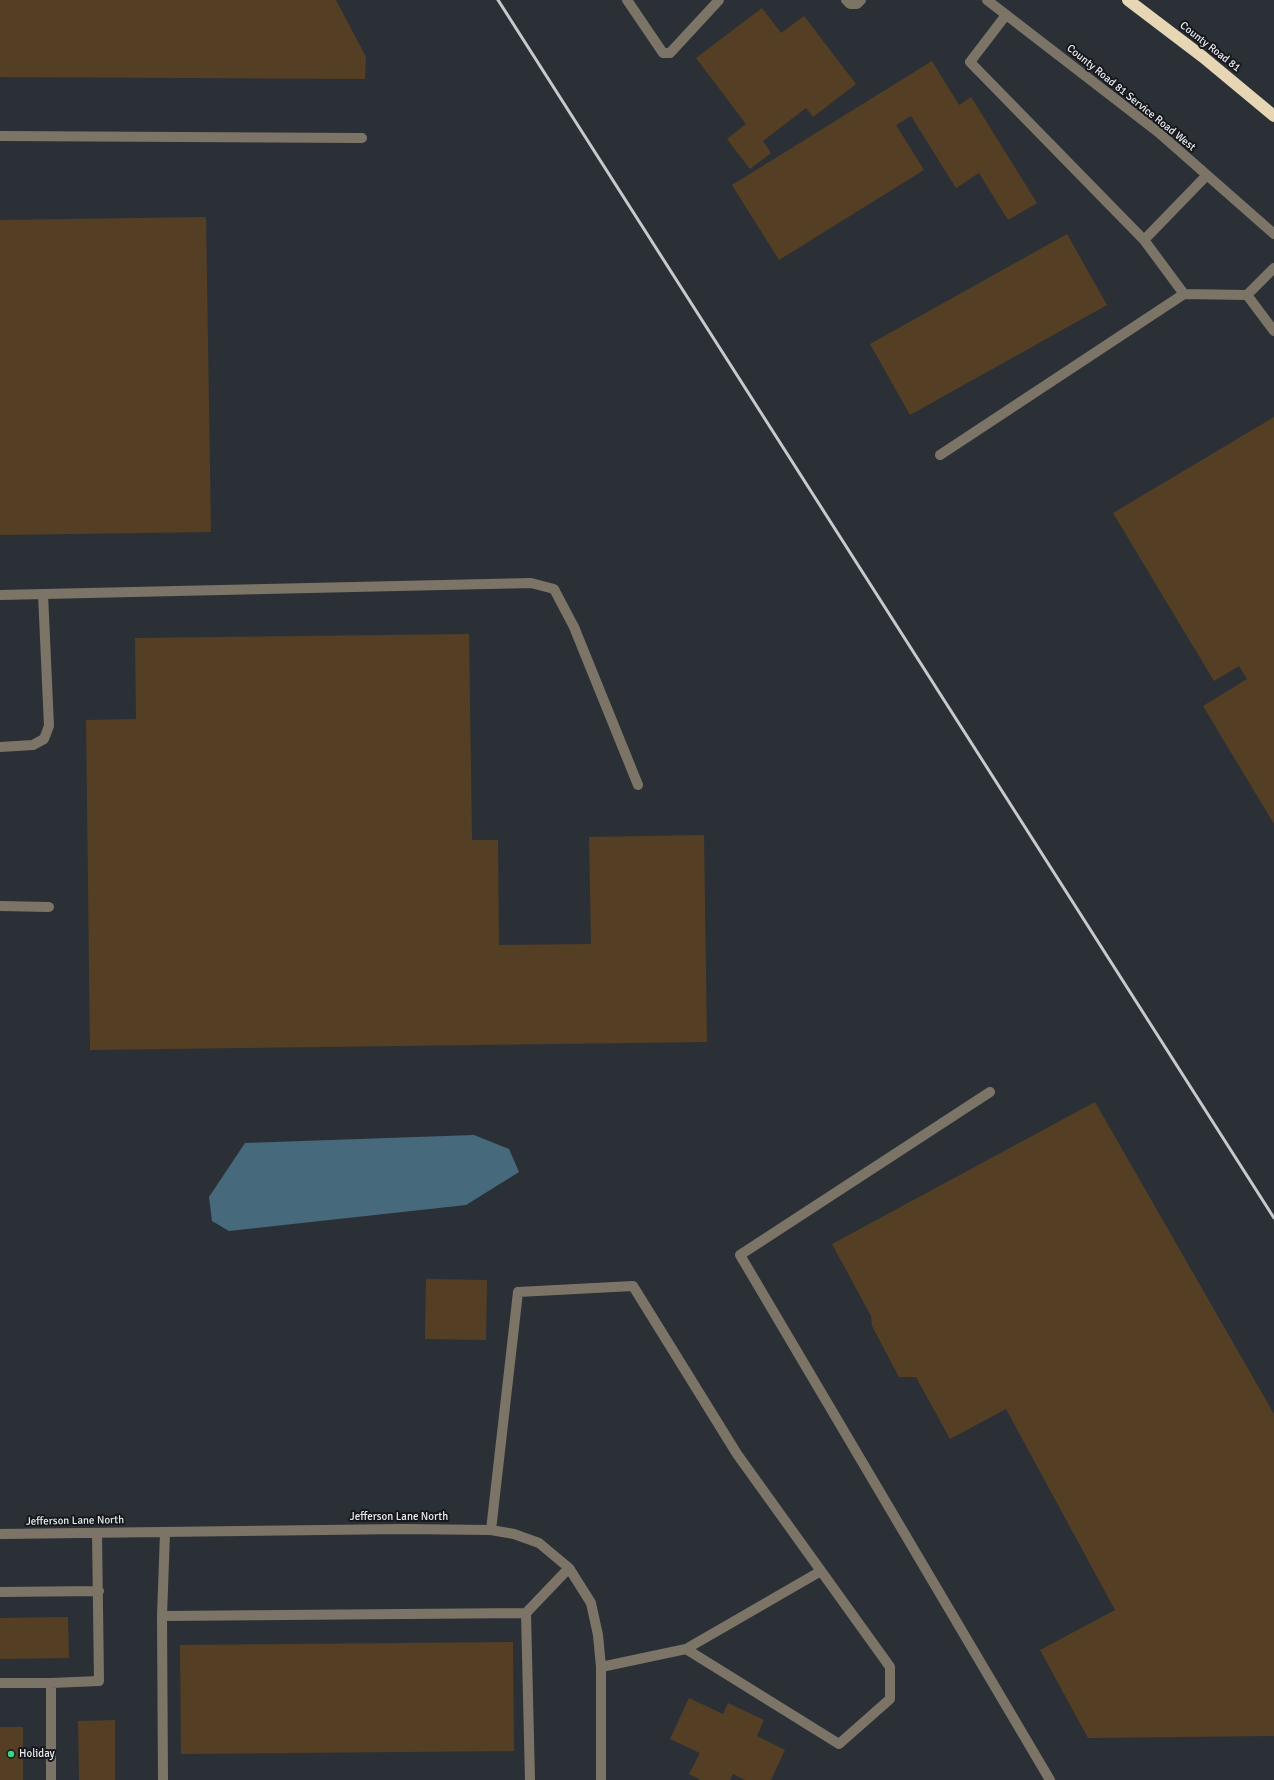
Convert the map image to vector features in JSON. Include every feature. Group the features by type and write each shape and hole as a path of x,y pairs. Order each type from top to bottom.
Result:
{"highway":[{"name":"County Road 81","path":"1128,0 1203,57 1274,116"}],"street":[{"path":"627,0 663,53 670,53 719,0"},
{"path":"846,0 850,4 857,4 861,0"},
{"name":"County Road 81 Service Road West","path":"987,0 1158,132 1274,234"},
{"path":"1006,15 970,62 1144,240 1184,294"},
{"path":"0,136 362,138"},
{"path":"1144,240 1207,175"},
{"path":"940,455 1184,294 1247,295 1274,268"},
{"path":"1247,295 1274,331"},
{"path":"0,595 531,583 554,589 574,627 638,786"},
{"path":"0,747 34,745 44,739 49,726 43,594"},
{"path":"0,906 49,907"},
{"path":"990,1092 740,1255 1050,1780"},
{"path":"491,1530 518,1292 633,1286 737,1454 890,1667 890,1699 839,1744 686,1649"},
{"name":"Jefferson Lane North","path":"0,1534 403,1529 491,1530 514,1534 539,1543 569,1568 591,1603 598,1635 600,1667 602,1780"},
{"path":"0,1683 99,1681 98,1533"},
{"path":"163,1780 162,1616 165,1533"},
{"path":"530,1780 526,1613 569,1568"},
{"path":"600,1667 686,1649 821,1571"},
{"path":"0,1592 99,1591"},
{"path":"162,1616 526,1613"},
{"path":"51,1683 51,1780"}],"water":[{"path":"474,1135 509,1149 519,1172 466,1205 229,1231 212,1221 209,1197 245,1143"}],"building":[{"path":"0,0 336,0 366,57 365,79 0,77"},
{"path":"762,8 781,33 804,16 856,84 813,117 806,108 763,141 771,153 750,169 727,139 746,124 696,58"},
{"path":"932,61 959,105 971,97 1037,203 1008,220 979,173 956,188 911,116 896,125 924,170 779,260 732,185"},
{"path":"206,217 211,532 0,535 0,220"},
{"path":"1067,234 1107,305 910,415 870,344"},
{"path":"1274,417 1274,824 1203,706 1247,679 1239,666 1214,681 1113,513"},
{"path":"469,634 472,840 498,840 499,945 591,944 589,837 704,835 707,1042 90,1050 86,720 136,719 135,638"},
{"path":"1095,1102 1274,1414 1274,1736 1088,1738 1040,1650 1115,1610 1006,1409 950,1439 916,1377 899,1377 872,1326 871,1316 832,1244"},
{"path":"426,1279 487,1280 486,1340 425,1339"},
{"path":"68,1617 69,1658 0,1659 0,1618"},
{"path":"513,1642 514,1751 181,1754 180,1645"},
{"path":"689,1698 723,1714 728,1703 764,1720 757,1736 785,1750 771,1780 745,1780 733,1774 730,1780 701,1780 689,1774 700,1753 670,1739"},
{"path":"115,1720 115,1780 79,1780 78,1721"},
{"name":"Holiday","path":"0,1727 23,1727 23,1780 0,1780"}],"railway":[{"path":"498,0 1274,1218"}],"place":[{"name":"Holiday","path":"11,1754"}]}
